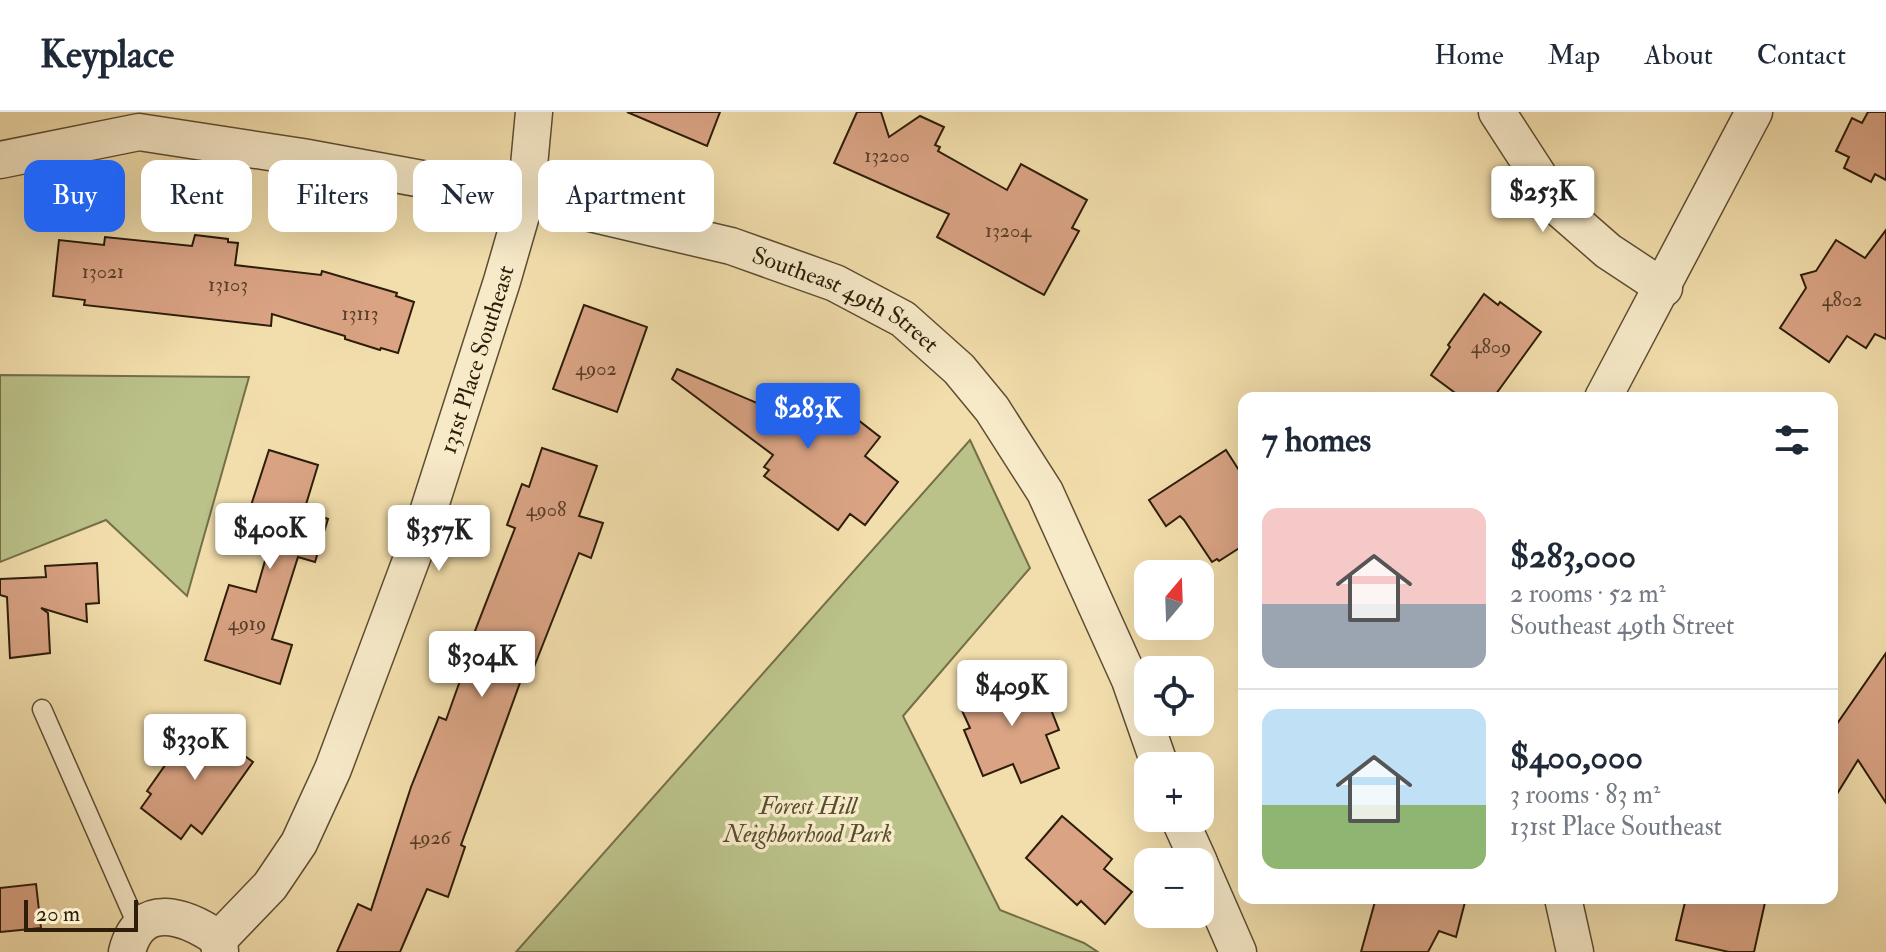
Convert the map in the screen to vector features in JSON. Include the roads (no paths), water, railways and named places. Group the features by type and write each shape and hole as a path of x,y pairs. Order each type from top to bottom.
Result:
{"street":[{"name":"131st Place Southeast","path":"132,940 153,917 174,917 199,924 220,945 270,886 299,843 333,769 422,531 526,198 534,112"},
{"path":"1497,112 1560,209 1608,251 1664,288"},
{"path":"1606,392 1664,288 1754,112"},
{"name":"Southeast 49th Street","path":"0,160 140,122 302,157 526,198 731,246 835,283 903,319 959,369 992,409 1045,492 1130,680 1155,752"},
{"path":"1214,898 1238,952"},
{"path":"1564,904 1575,952"}],"lane":[{"path":"42,709 132,940"}],"park label":[{"name":"Forest Hill Neighborhood Park","path":"808,820"}]}
